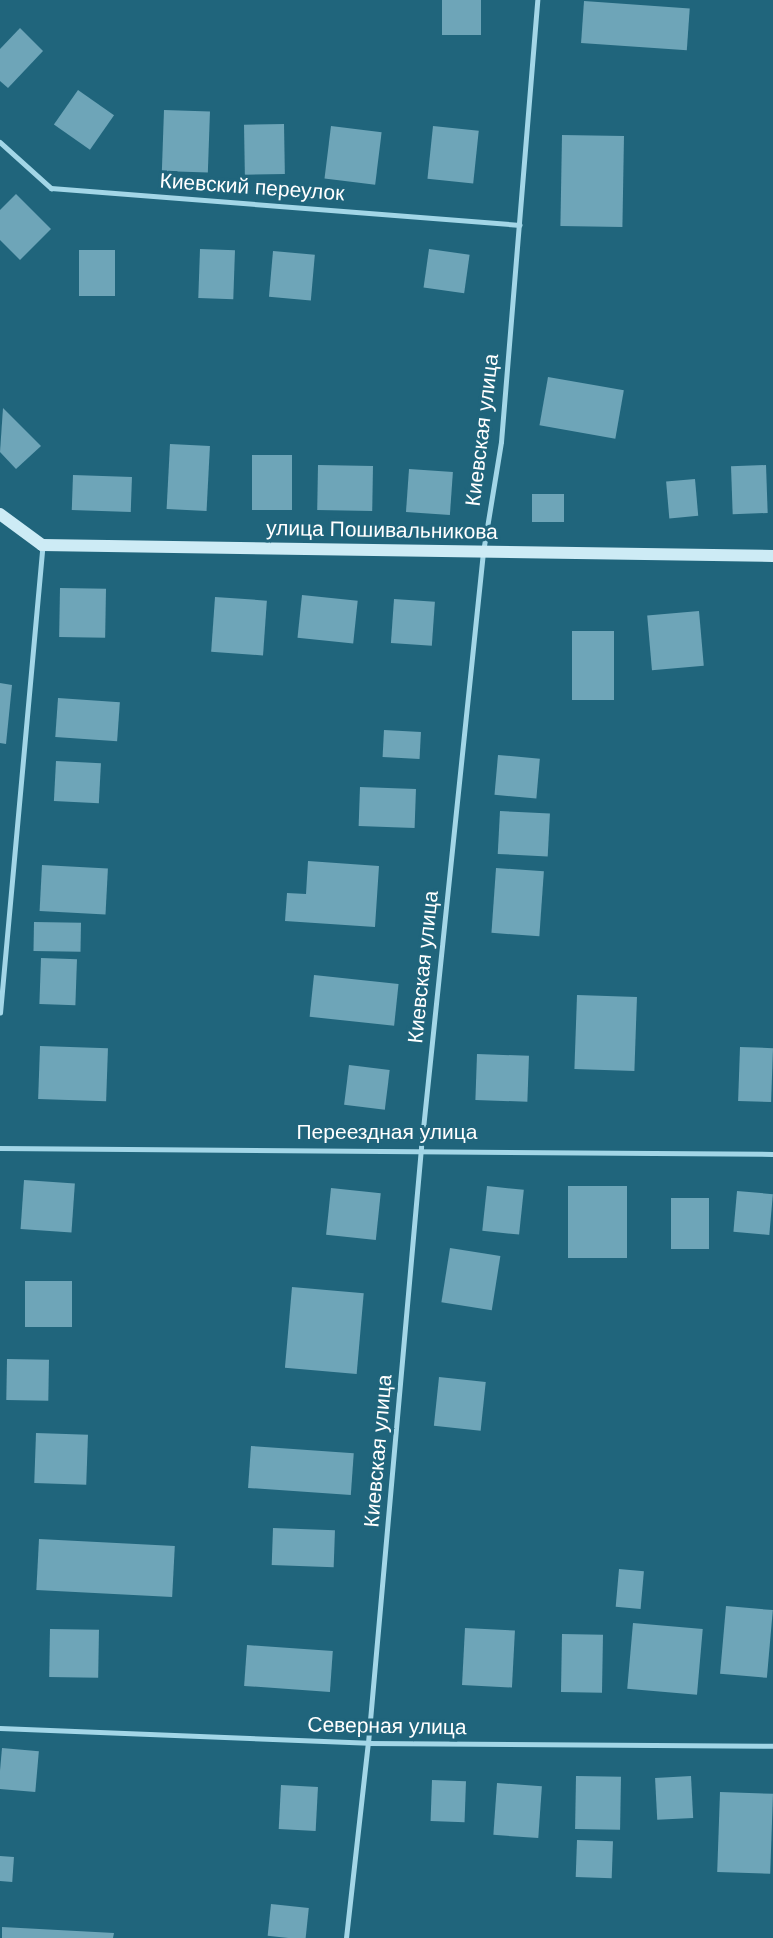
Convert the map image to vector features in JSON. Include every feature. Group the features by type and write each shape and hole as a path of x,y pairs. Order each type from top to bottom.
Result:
{"main road":[{"path":"0,514 42,545"},
{"name":"улица Пошивальникова","path":"42,545 773,556"}],"lane":[{"name":"Киевская улица","path":"346,1938 368,1743 421,1148 483,552 501,442 537,0"},
{"name":"Киевский переулок","path":"0,141 51,188 520,225"},
{"path":"0,1013 42,545"},
{"name":"Переездная улица","path":"0,1148 421,1148 773,1154"},
{"name":"Северная улица","path":"0,1728 368,1743 773,1746"}],"building":[{"path":"442,0 481,0 481,35 442,35"},
{"path":"584,1 690,8 687,50 581,43"},
{"path":"20,28 43,51 8,88 0,81 0,49"},
{"path":"78,90 114,115 90,150 54,124"},
{"path":"164,110 210,112 208,173 162,171"},
{"path":"284,124 285,174 245,175 244,125"},
{"path":"331,126 382,132 375,185 325,179"},
{"path":"433,126 479,131 473,184 427,179"},
{"path":"562,135 624,136 622,227 560,226"},
{"path":"16,194 51,229 20,260 0,240 0,210"},
{"path":"200,249 235,250 233,299 198,298"},
{"path":"429,249 470,255 464,293 424,288"},
{"path":"79,250 115,250 115,296 79,296"},
{"path":"273,251 315,255 311,300 269,297"},
{"path":"548,377 624,390 615,439 539,425"},
{"path":"3,408 41,446 16,469 0,452"},
{"path":"170,444 210,446 207,511 167,509"},
{"path":"252,455 292,455 292,510 252,510"},
{"path":"318,465 373,466 372,511 317,510"},
{"path":"766,465 768,513 733,514 731,466"},
{"path":"409,469 453,472 450,515 406,512"},
{"path":"73,475 132,477 131,512 72,510"},
{"path":"695,479 698,516 669,518 666,482"},
{"path":"532,494 564,494 564,522 532,522"},
{"path":"60,588 106,589 105,638 59,637"},
{"path":"302,595 358,601 353,644 298,638"},
{"path":"215,597 267,601 263,655 211,652"},
{"path":"394,599 435,602 432,646 391,643"},
{"path":"699,611 704,666 652,670 647,616"},
{"path":"572,631 614,631 614,700 572,700"},
{"path":"0,683 12,685 6,744 0,743"},
{"path":"58,698 120,702 117,741 55,737"},
{"path":"384,730 421,732 420,759 383,757"},
{"path":"498,755 540,759 536,799 495,795"},
{"path":"56,761 101,763 99,803 54,801"},
{"path":"360,787 416,789 415,828 359,826"},
{"path":"500,811 550,814 548,857 498,854"},
{"path":"308,861 379,866 375,927 285,921 287,893 306,894"},
{"path":"42,865 108,868 106,914 40,911"},
{"path":"496,868 544,871 539,936 491,933"},
{"path":"34,922 81,923 80,952 33,951"},
{"path":"41,958 77,959 75,1005 39,1004"},
{"path":"314,975 399,984 394,1026 310,1017"},
{"path":"577,995 637,997 634,1071 574,1069"},
{"path":"40,1046 108,1048 106,1101 38,1099"},
{"path":"740,1047 773,1048 771,1102 738,1101"},
{"path":"477,1054 529,1056 527,1102 475,1100"},
{"path":"349,1065 390,1070 385,1110 344,1105"},
{"path":"24,1180 75,1184 71,1232 21,1229"},
{"path":"487,1186 524,1190 519,1235 482,1231"},
{"path":"568,1186 627,1186 627,1258 568,1258"},
{"path":"331,1188 381,1193 376,1240 326,1235"},
{"path":"737,1191 773,1194 769,1235 733,1232"},
{"path":"671,1198 709,1198 709,1249 671,1249"},
{"path":"450,1248 500,1256 492,1310 441,1302"},
{"path":"25,1281 72,1281 72,1327 25,1327"},
{"path":"292,1287 364,1293 357,1374 285,1368"},
{"path":"7,1359 49,1360 48,1401 6,1400"},
{"path":"439,1377 486,1382 481,1431 434,1426"},
{"path":"36,1433 88,1435 86,1485 34,1483"},
{"path":"251,1446 354,1453 351,1495 248,1488"},
{"path":"273,1528 335,1530 334,1567 272,1565"},
{"path":"39,1539 175,1546 172,1597 36,1590"},
{"path":"619,1569 644,1571 641,1609 616,1607"},
{"path":"726,1606 773,1610 767,1678 720,1674"},
{"path":"633,1623 703,1629 697,1695 627,1689"},
{"path":"465,1628 515,1631 512,1688 462,1685"},
{"path":"50,1629 99,1630 98,1678 49,1677"},
{"path":"562,1634 603,1635 602,1693 561,1692"},
{"path":"247,1645 333,1651 330,1692 244,1686"},
{"path":"2,1748 39,1751 35,1792 0,1789"},
{"path":"576,1776 621,1777 620,1830 575,1829"},
{"path":"691,1776 693,1818 657,1820 655,1778"},
{"path":"432,1780 466,1781 465,1822 431,1821"},
{"path":"497,1783 542,1786 538,1838 493,1835"},
{"path":"281,1785 318,1787 316,1831 279,1829"},
{"path":"720,1792 773,1794 770,1874 717,1872"},
{"path":"577,1840 613,1841 612,1878 576,1877"},
{"path":"0,1856 14,1857 12,1882 0,1881"},
{"path":"271,1904 309,1908 306,1938 268,1936"},
{"path":"2,1927 114,1933 113,1938 2,1938"}]}
